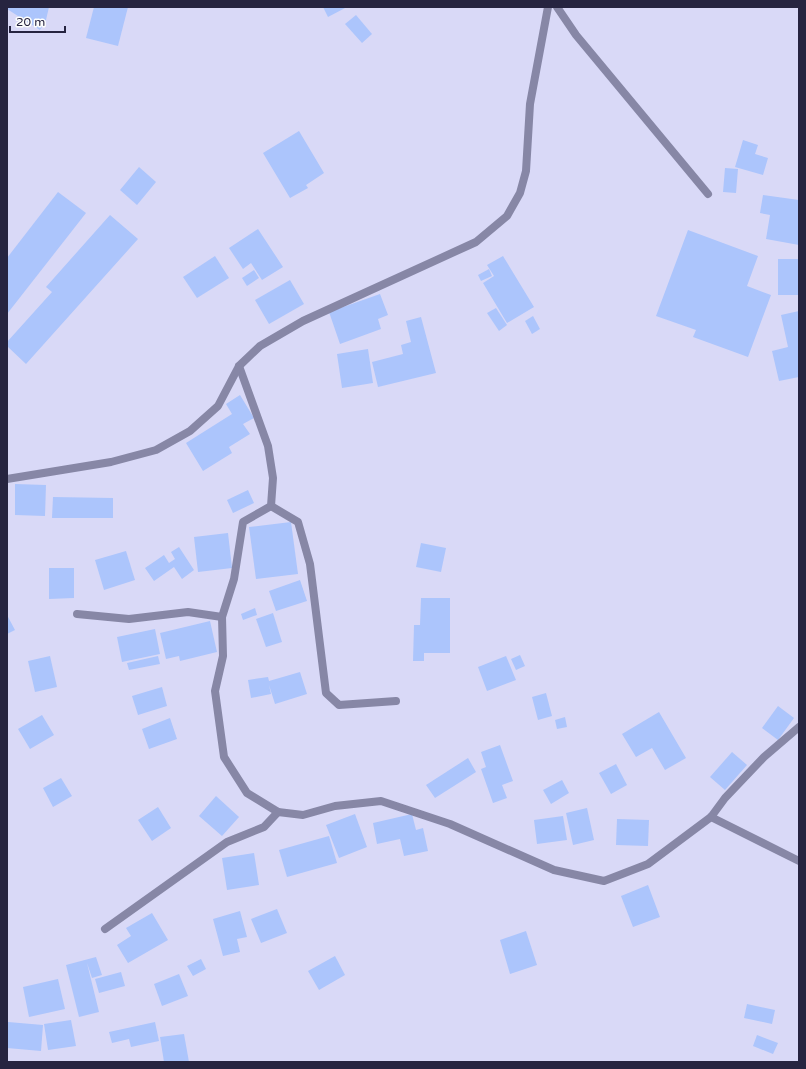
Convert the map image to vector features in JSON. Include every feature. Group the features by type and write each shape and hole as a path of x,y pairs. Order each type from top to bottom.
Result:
{"street":[{"path":"7,479 111,462 156,450 190,431 218,406 239,366 260,346 303,321 476,242 507,216 520,193 526,171 530,104 548,7"},
{"path":"557,7 576,35 708,194"},
{"path":"239,366 268,446 273,478 271,506"},
{"path":"271,506 243,522 234,579 222,617 223,656 215,691 224,758 247,793 278,812 303,815 335,806 381,801 450,824 554,870 604,881 648,864 711,817 725,798 764,756 799,727"},
{"path":"271,506 298,522 310,564 326,693 339,705 396,701"},
{"path":"77,614 129,619 188,612 222,617"},
{"path":"105,929 227,842 264,828 278,812"},
{"path":"711,817 799,861"}],"building":[{"path":"7,7 49,7 46,20 40,30 7,9"},
{"path":"94,7 128,7 118,46 86,38"},
{"path":"323,7 347,7 328,17"},
{"path":"356,15 372,34 362,43 345,24"},
{"path":"299,131 324,173 306,185 308,188 290,198 263,153"},
{"path":"743,140 758,145 755,154 768,158 763,175 735,167"},
{"path":"139,167 156,182 137,205 120,190"},
{"path":"725,168 738,169 736,193 723,192"},
{"path":"58,192 86,213 7,314 7,258"},
{"path":"763,195 799,200 799,245 766,239 770,215 760,213"},
{"path":"110,215 138,239 26,364 7,346 7,342 52,292 46,287"},
{"path":"258,229 283,267 262,280 251,263 243,269 229,248"},
{"path":"688,230 758,256 747,286 771,295 748,357 693,337 696,330 656,316"},
{"path":"215,256 229,278 197,298 183,277"},
{"path":"503,256 534,307 507,323 483,283 494,276 487,265"},
{"path":"778,259 799,259 799,295 778,295"},
{"path":"489,269 492,276 481,281 478,275"},
{"path":"254,270 259,278 247,286 242,278"},
{"path":"290,280 304,304 269,324 255,300"},
{"path":"380,294 388,315 378,319 381,329 340,344 329,312"},
{"path":"496,308 507,325 499,331 487,313"},
{"path":"799,311 799,377 779,381 772,351 788,347 781,315"},
{"path":"533,316 540,329 532,334 525,321"},
{"path":"421,317 436,373 378,387 372,362 403,354 401,345 411,342 406,321"},
{"path":"368,349 373,383 342,388 337,354"},
{"path":"240,395 254,418 243,424 250,434 229,447 232,453 203,471 186,443 232,414 226,404"},
{"path":"15,484 46,485 45,516 15,515"},
{"path":"248,490 254,503 233,513 227,500"},
{"path":"53,497 113,498 113,518 52,518"},
{"path":"291,522 298,574 256,579 249,527"},
{"path":"228,533 232,568 198,572 194,537"},
{"path":"421,543 446,548 441,572 416,567"},
{"path":"179,547 194,570 182,579 174,567 154,581 145,568 164,555 169,563 175,559 171,552"},
{"path":"126,551 135,580 104,590 95,560"},
{"path":"49,568 74,568 74,598 49,599"},
{"path":"300,580 307,601 276,611 269,591"},
{"path":"421,598 450,598 450,653 424,653 424,661 413,661 414,625 420,625"},
{"path":"255,608 257,615 243,620 241,614"},
{"path":"273,613 282,642 266,647 256,619"},
{"path":"7,615 15,630 7,634"},
{"path":"210,621 217,652 180,661 179,656 166,659 160,633"},
{"path":"155,629 160,654 122,662 117,637"},
{"path":"520,655 525,666 516,670 511,659"},
{"path":"50,656 57,687 35,692 28,661"},
{"path":"158,656 160,664 129,670 127,663"},
{"path":"506,656 516,680 487,691 478,667"},
{"path":"300,672 307,694 275,704 269,685 271,694 251,698 248,680 268,677 269,681"},
{"path":"162,687 167,706 138,715 132,696"},
{"path":"546,693 552,716 538,720 532,697"},
{"path":"778,706 794,718 778,740 762,728"},
{"path":"659,712 686,758 665,770 652,748 636,757 622,734"},
{"path":"42,715 54,735 30,749 18,729"},
{"path":"565,717 567,727 557,729 555,720"},
{"path":"170,718 177,739 149,749 142,729"},
{"path":"500,745 513,781 502,785 507,798 493,803 481,769 486,767 481,752"},
{"path":"732,752 747,765 725,790 710,777"},
{"path":"468,758 476,772 435,798 426,785"},
{"path":"616,764 627,785 611,794 599,773"},
{"path":"61,778 72,796 53,807 43,788"},
{"path":"562,780 569,793 551,804 543,790"},
{"path":"216,796 239,817 222,836 199,816"},
{"path":"158,807 171,828 152,841 138,820"},
{"path":"587,808 594,840 573,845 566,813"},
{"path":"355,814 367,847 339,858 326,825"},
{"path":"412,814 416,830 423,828 428,851 404,856 400,839 377,844 373,823"},
{"path":"563,816 567,840 537,844 534,820"},
{"path":"617,819 649,820 648,846 616,845"},
{"path":"329,836 337,863 287,877 279,850"},
{"path":"254,853 259,885 227,890 222,858"},
{"path":"648,885 660,917 633,927 621,896"},
{"path":"277,909 287,933 261,943 251,919"},
{"path":"240,911 247,937 237,939 240,952 223,956 213,919"},
{"path":"152,913 168,940 128,963 117,945 131,936 126,928"},
{"path":"526,931 537,965 510,974 500,940"},
{"path":"335,956 345,975 319,990 308,971"},
{"path":"96,957 102,975 92,978 87,963 99,1012 79,1017 66,965"},
{"path":"201,959 206,969 193,976 187,966"},
{"path":"121,972 125,986 99,993 95,979"},
{"path":"179,974 188,996 162,1006 154,984"},
{"path":"58,979 65,1009 29,1017 23,987"},
{"path":"747,1004 775,1010 772,1024 744,1018"},
{"path":"71,1020 76,1046 48,1050 44,1024"},
{"path":"8,1022 43,1025 41,1051 7,1048"},
{"path":"155,1022 159,1041 131,1047 129,1039 112,1043 109,1032"},
{"path":"184,1034 189,1062 164,1062 160,1037"},
{"path":"757,1035 778,1043 773,1054 753,1046"}]}
